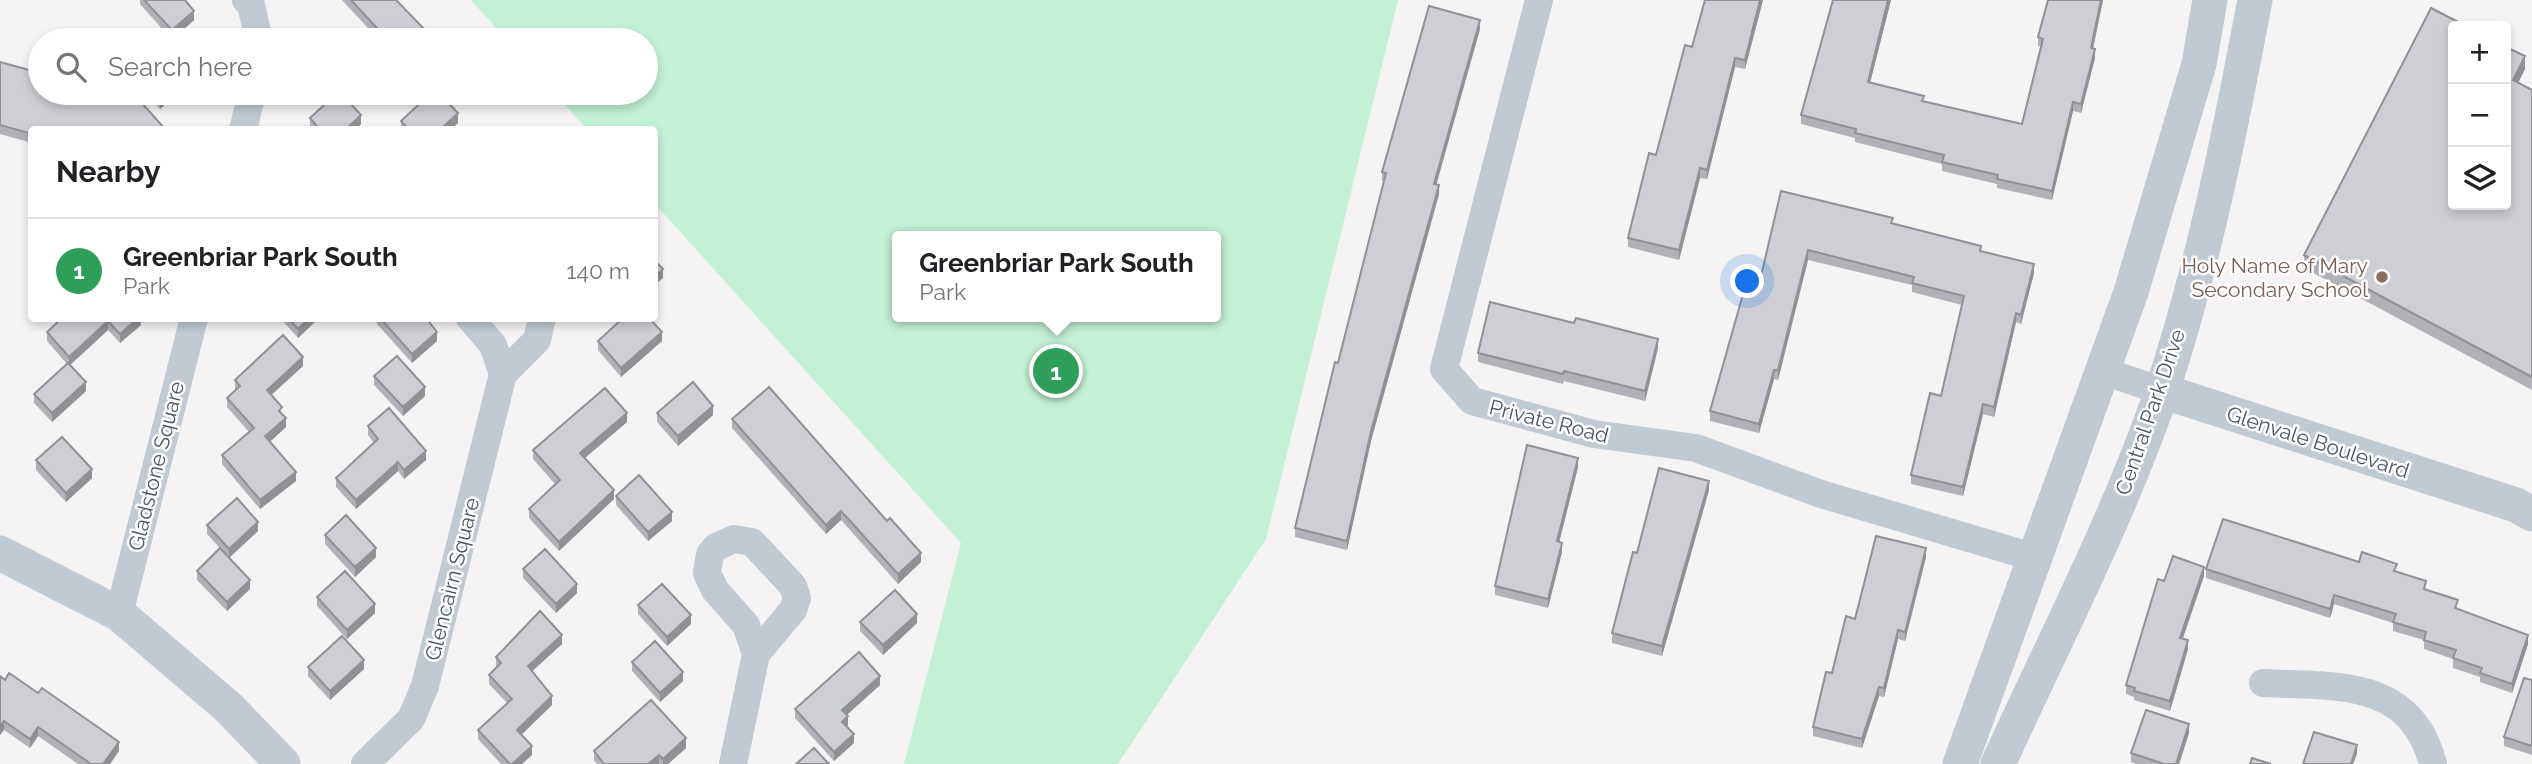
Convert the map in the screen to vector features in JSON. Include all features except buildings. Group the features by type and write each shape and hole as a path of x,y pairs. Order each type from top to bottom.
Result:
{"street":[{"path":"246,0 251,5 256,28"},
{"name":"Private Road","path":"1539,0 1444,369 1472,401 1594,434 1696,448 1821,494 2033,556"},
{"path":"1960,764 2033,556 2104,371 2131,292 2199,64 2210,0"},
{"name":"Central Park Drive","path":"1998,764 2123,491 2162,391 2210,223 2255,0"},
{"path":"244,126 249,105"},
{"name":"Gladstone Square","path":"118,614 193,322"},
{"path":"473,322 493,345 503,374 537,340 541,322"},
{"name":"Glenvale Boulevard","path":"2104,371 2516,505 2532,514"},
{"name":"Glencairn Square","path":"365,764 411,719 425,686 503,374"},
{"path":"0,553 118,614 229,708 283,764"},
{"path":"733,764 756,654"},
{"path":"2263,683 2360,688 2388,700 2412,721 2433,764"}],"green space":[{"path":"471,0 1398,0 1266,539 1118,764 904,764 961,543 658,207 658,126 584,126 565,105 658,105 658,28 496,28"}],"place":[{"name":"Holy Name of Mary Secondary School","path":"2382,277"},
{"name":"Greenbriar Park South","path":"1056,371"}]}
